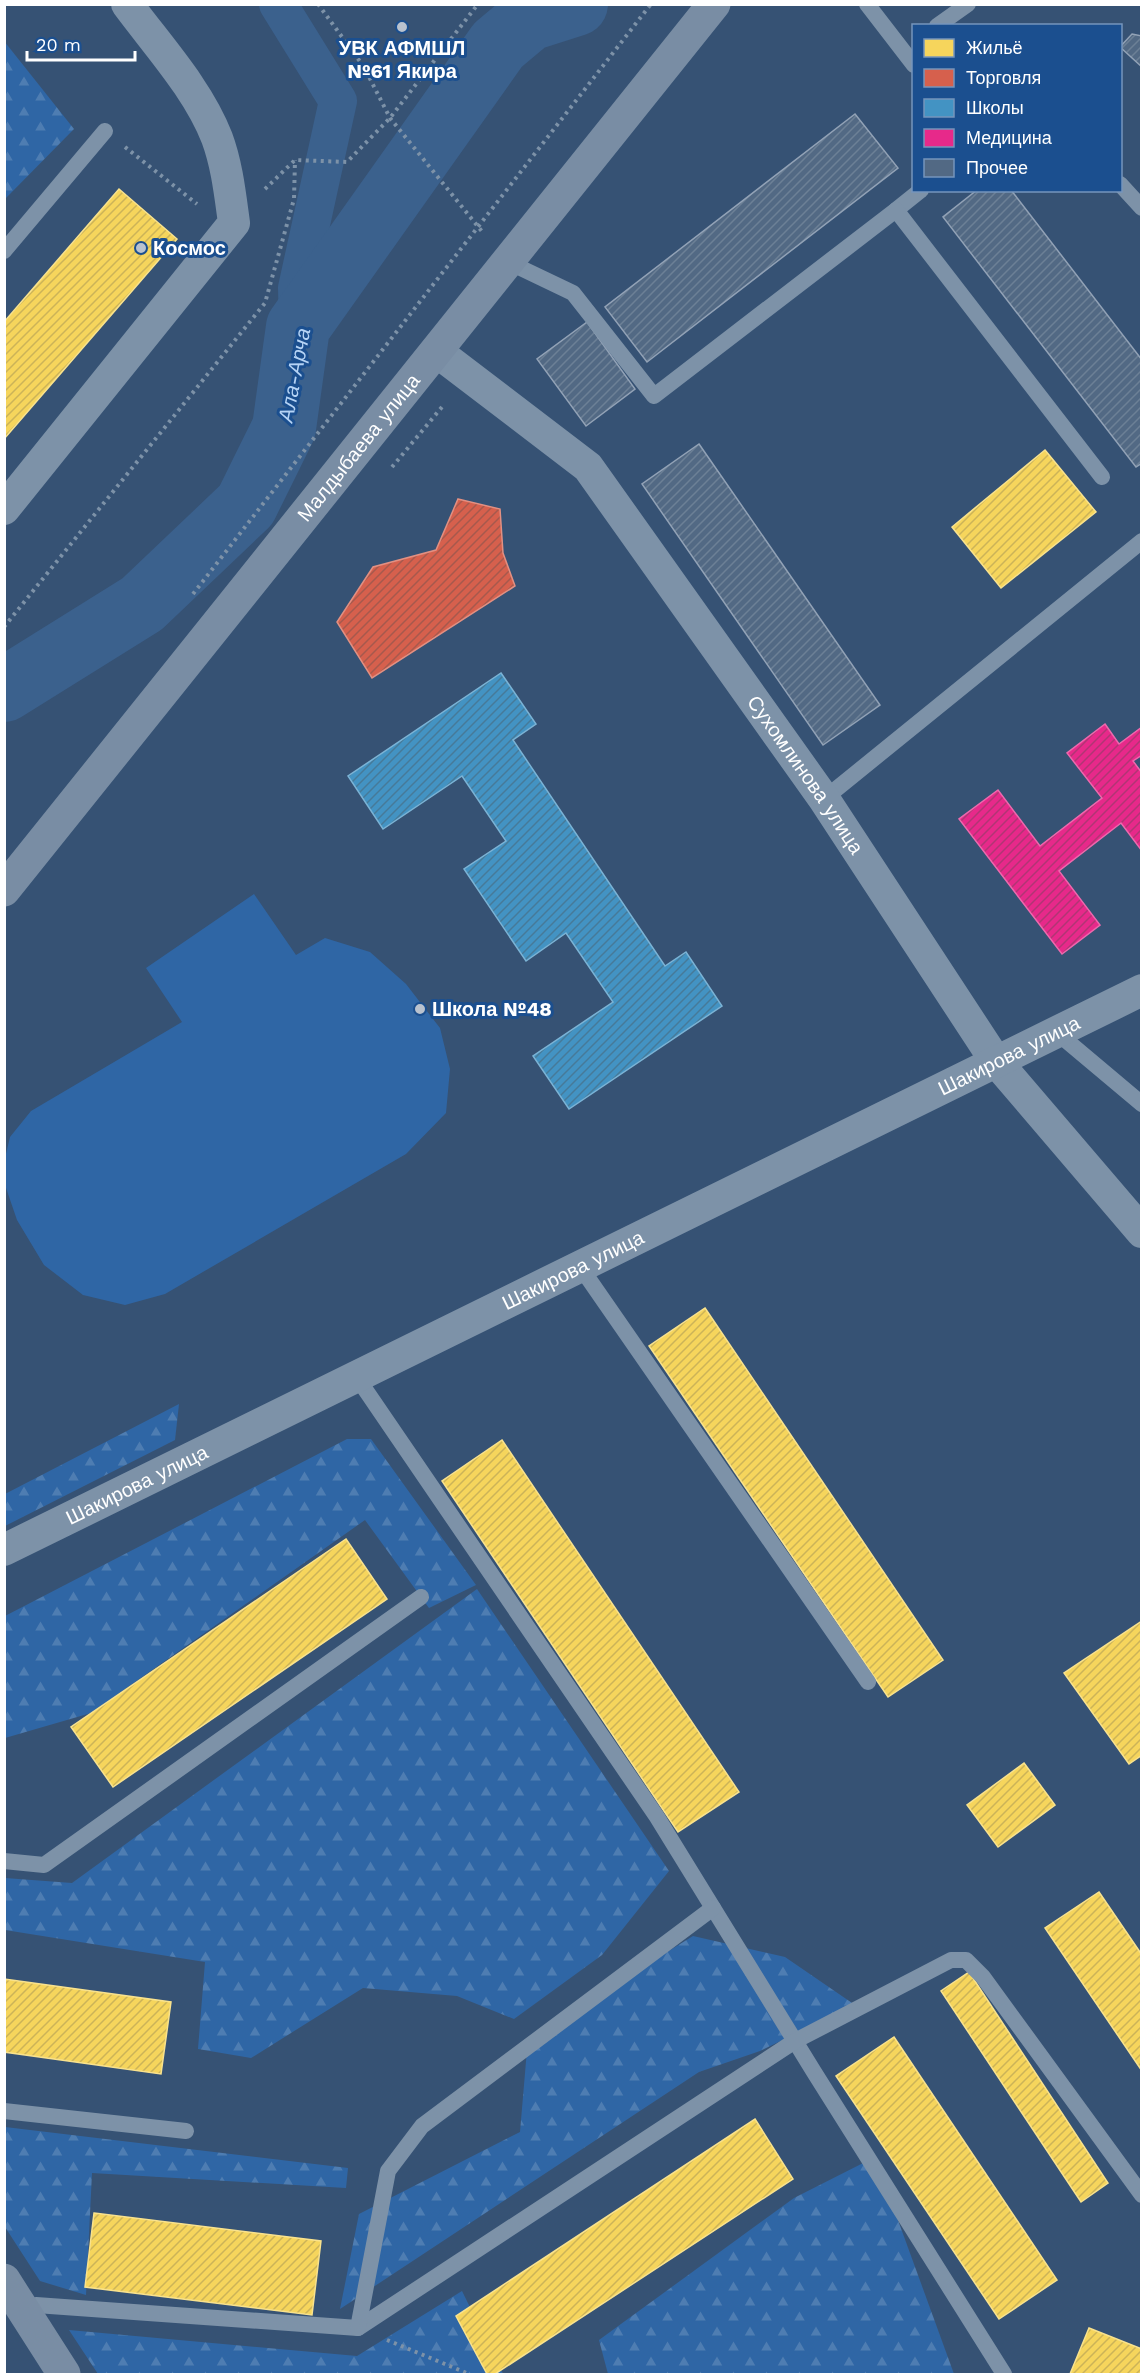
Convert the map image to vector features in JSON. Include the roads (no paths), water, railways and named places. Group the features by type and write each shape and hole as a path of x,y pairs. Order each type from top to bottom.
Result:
{"street":[{"path":"4,509 234,223 228,174 217,138 199,101 127,4"},
{"name":"Малдыбаева улица","path":"4,890 714,4"},
{"name":"Сухомлинова улица","path":"436,351 588,467 824,799 995,1060 1142,1232"},
{"name":"Шакирова улица","path":"4,1550 995,1060 1142,990"},
{"path":"4,2280 64,2374"}],"lane":[{"path":"867,4 908,46"},
{"path":"941,24 968,4"},
{"path":"4,251 105,131"},
{"path":"1122,186 1142,208"},
{"path":"508,262 573,292 654,396 918,192"},
{"path":"896,210 1102,477"},
{"path":"824,799 1142,541"},
{"path":"1054,1031 1142,1104"},
{"path":"579,1265 868,1682"},
{"path":"356,1376 657,1817 1004,2374"},
{"path":"4,1861 44,1865 421,1597"},
{"path":"358,2328 388,2171 422,2126 713,1908"},
{"path":"24,2309 36,2305 358,2328 795,2041 951,1960 966,1960 983,1977 1142,2195"},
{"path":"4,2111 186,2131"}],"waterway":[{"path":"278,4 338,101 297,288 298,327"},
{"name":"Ала-Арча","path":"4,690 142,604 246,505 284,428 298,327 498,45 529,19 576,4"}],"place":[{"name":"УВК АФМШЛ №61 Якира","path":"402,27"},
{"name":"Космос","path":"141,248"},
{"name":"Школа №48","path":"420,1009"}]}
